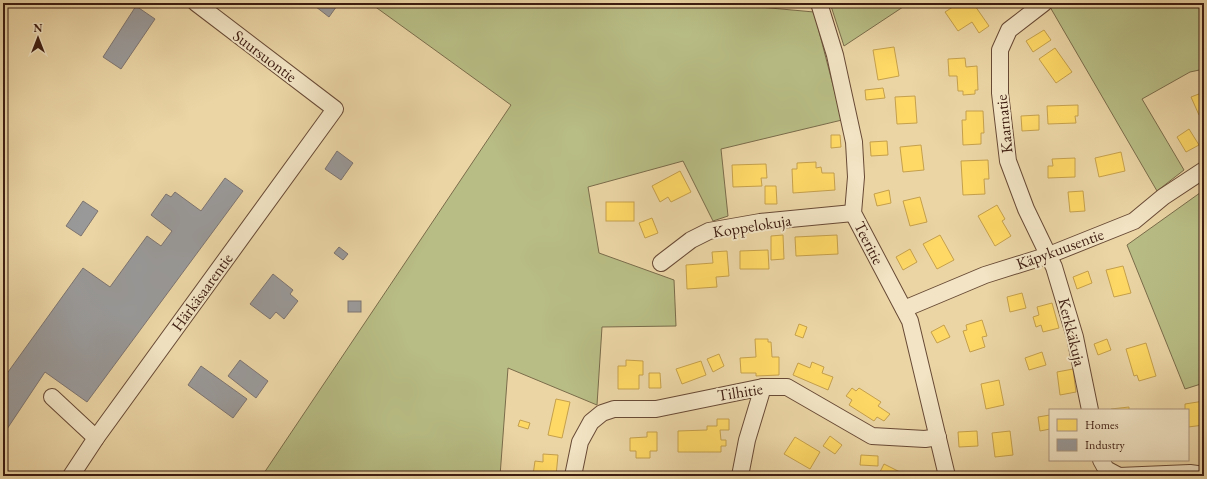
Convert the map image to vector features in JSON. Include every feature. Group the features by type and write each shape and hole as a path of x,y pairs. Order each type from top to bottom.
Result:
{"street":[{"name":"Suursuontie","path":"196,3 335,109"},
{"name":"Teeritie","path":"819,3 835,55 854,142 856,177 854,213 910,321 947,476"},
{"name":"Kaarnatie","path":"1044,3 1009,30 1000,50 1000,93 1008,161 1026,209 1049,255"},
{"name":"Härkäsaarentie","path":"71,476 96,438 335,109"},
{"name":"Käpykuusentie","path":"904,309 985,276 1049,255 1134,220 1164,197 1204,170"},
{"name":"Koppelokuja","path":"660,263 691,240 709,231 760,222 854,213"},
{"name":"Kerkkäkuja","path":"1049,255 1075,337 1090,409"},
{"path":"740,476 747,440 763,387"},
{"name":"Tilhitie","path":"573,476 580,442 591,422 602,413 614,409 656,409 763,387 787,387 872,436 925,439 938,437"},
{"path":"52,397 96,438"},
{"path":"1102,461 1106,469 1119,476 1190,473 1204,475"}],"green space":[{"path":"370,3 715,3 814,12 842,120 721,149 728,216 713,221 683,161 588,187 599,253 674,280 676,326 602,327 597,405 508,368 500,476 262,476 511,105"},
{"path":"830,3 909,3 844,46"},
{"path":"1056,3 1204,3 1204,69 1190,72 1142,99 1184,170 1157,191 1050,7"},
{"path":"1204,190 1204,383 1185,389 1127,245"}],"building: Homes":[{"path":"959,3 973,3 989,26 979,33 972,22 958,31 945,12"},
{"path":"1044,30 1051,40 1033,52 1026,41"},
{"path":"894,47 899,76 878,80 873,50"},
{"path":"1055,48 1072,72 1056,83 1039,59"},
{"path":"965,58 966,67 977,66 978,90 975,90 975,94 963,95 963,91 958,91 957,76 949,76 948,59"},
{"path":"883,88 885,98 866,100 865,90"},
{"path":"1204,92 1204,113 1199,115 1191,97"},
{"path":"915,96 917,123 897,124 895,97"},
{"path":"1078,105 1078,116 1075,116 1076,123 1048,124 1047,106"},
{"path":"966,111 983,111 984,133 981,133 981,144 963,145 962,120 966,120"},
{"path":"1039,115 1039,130 1022,131 1021,116"},
{"path":"1189,129 1199,145 1186,152 1177,137"},
{"path":"831,135 840,135 841,147 831,148"},
{"path":"887,141 888,155 871,156 870,142"},
{"path":"921,145 924,170 903,172 900,147"},
{"path":"1121,152 1125,171 1099,177 1095,158"},
{"path":"1075,158 1075,177 1048,178 1048,166 1053,166 1052,159"},
{"path":"988,160 989,179 984,179 985,194 963,195 961,161"},
{"path":"816,162 816,168 821,167 822,173 834,173 835,190 793,193 792,169 797,169 797,163"},
{"path":"766,164 767,178 761,178 762,186 733,187 732,165"},
{"path":"680,171 691,192 671,202 668,197 660,202 652,186"},
{"path":"765,186 776,186 777,204 765,204"},
{"path":"889,190 891,203 877,206 874,194"},
{"path":"1083,191 1085,211 1070,212 1068,192"},
{"path":"920,197 927,222 910,226 903,201"},
{"path":"606,202 634,202 634,221 606,221"},
{"path":"997,205 1005,219 1002,221 1011,236 995,246 978,216"},
{"path":"652,218 658,233 645,238 639,223"},
{"path":"783,235 784,259 771,260 771,236"},
{"path":"837,235 838,254 796,256 795,237"},
{"path":"940,235 954,260 937,269 923,244"},
{"path":"910,249 917,262 903,270 896,257"},
{"path":"768,250 769,269 740,269 740,251"},
{"path":"727,251 729,276 716,277 717,287 687,289 686,265 713,263 712,252"},
{"path":"1123,266 1131,293 1114,297 1106,270"},
{"path":"1088,271 1092,283 1077,289 1073,277"},
{"path":"1022,293 1026,308 1010,312 1007,297"},
{"path":"1052,303 1059,328 1043,332 1041,325 1036,327 1033,317 1039,315 1037,307"},
{"path":"982,320 987,336 982,337 985,347 970,352 963,331 967,330 966,325"},
{"path":"799,324 807,327 803,338 795,335"},
{"path":"944,325 950,337 937,343 931,332"},
{"path":"755,339 768,339 768,342 771,342 772,357 779,357 779,375 756,376 756,373 741,373 740,358 756,357"},
{"path":"1107,339 1111,350 1098,355 1094,344"},
{"path":"1146,343 1156,376 1139,381 1137,375 1134,376 1126,349"},
{"path":"1042,352 1046,365 1029,370 1025,358"},
{"path":"719,354 724,366 713,372 707,359"},
{"path":"626,360 643,361 643,375 639,375 639,389 618,389 618,366 626,366"},
{"path":"701,361 706,375 682,384 676,369"},
{"path":"812,362 824,367 822,373 833,377 828,390 793,375 798,363 810,368"},
{"path":"1073,369 1076,392 1060,395 1057,372"},
{"path":"649,373 660,373 661,388 649,388"},
{"path":"999,380 1004,405 986,409 981,384"},
{"path":"852,388 856,391 859,388 881,402 878,406 890,414 884,421 877,417 874,421 849,405 852,400 846,396"},
{"path":"556,399 570,402 562,438 548,435"},
{"path":"1204,401 1204,425 1189,427 1189,409 1185,409 1185,404"},
{"path":"1129,407 1129,409 1111,409"},
{"path":"1049,415 1049,429 1040,431 1038,417"},
{"path":"717,419 729,419 729,430 720,430 721,440 726,440 726,446 721,446 721,452 678,452 678,431 707,430 707,426 717,426"},
{"path":"520,420 530,423 528,429 518,426"},
{"path":"977,431 978,446 959,447 958,432"},
{"path":"1010,431 1013,455 995,457 992,433"},
{"path":"647,432 657,432 657,451 650,451 650,458 636,458 636,451 630,451 630,438 647,437"},
{"path":"830,436 842,445 835,454 823,446"},
{"path":"795,437 820,452 810,469 784,454"},
{"path":"543,454 558,455 556,476 533,475 535,461 543,462"},
{"path":"861,455 878,456 878,466 860,465"},
{"path":"884,464 902,473 901,476 878,476"}],"building: Industry":[{"path":"311,3 339,3 329,17"},
{"path":"136,6 155,19 121,69 103,57"},
{"path":"337,151 353,163 341,180 325,169"},
{"path":"225,178 243,191 87,402 45,372 3,435 3,379 83,268 110,287 147,236 161,246 172,231 151,215 166,194 171,197 175,192 201,211"},
{"path":"83,201 98,211 81,236 66,226"},
{"path":"339,247 348,254 343,260 334,253"},
{"path":"273,274 293,290 290,294 298,301 284,319 276,312 270,319 250,304"},
{"path":"348,301 361,301 361,312 348,312"},
{"path":"240,360 268,381 256,398 228,376"},
{"path":"201,366 247,399 233,418 188,385"}]}
